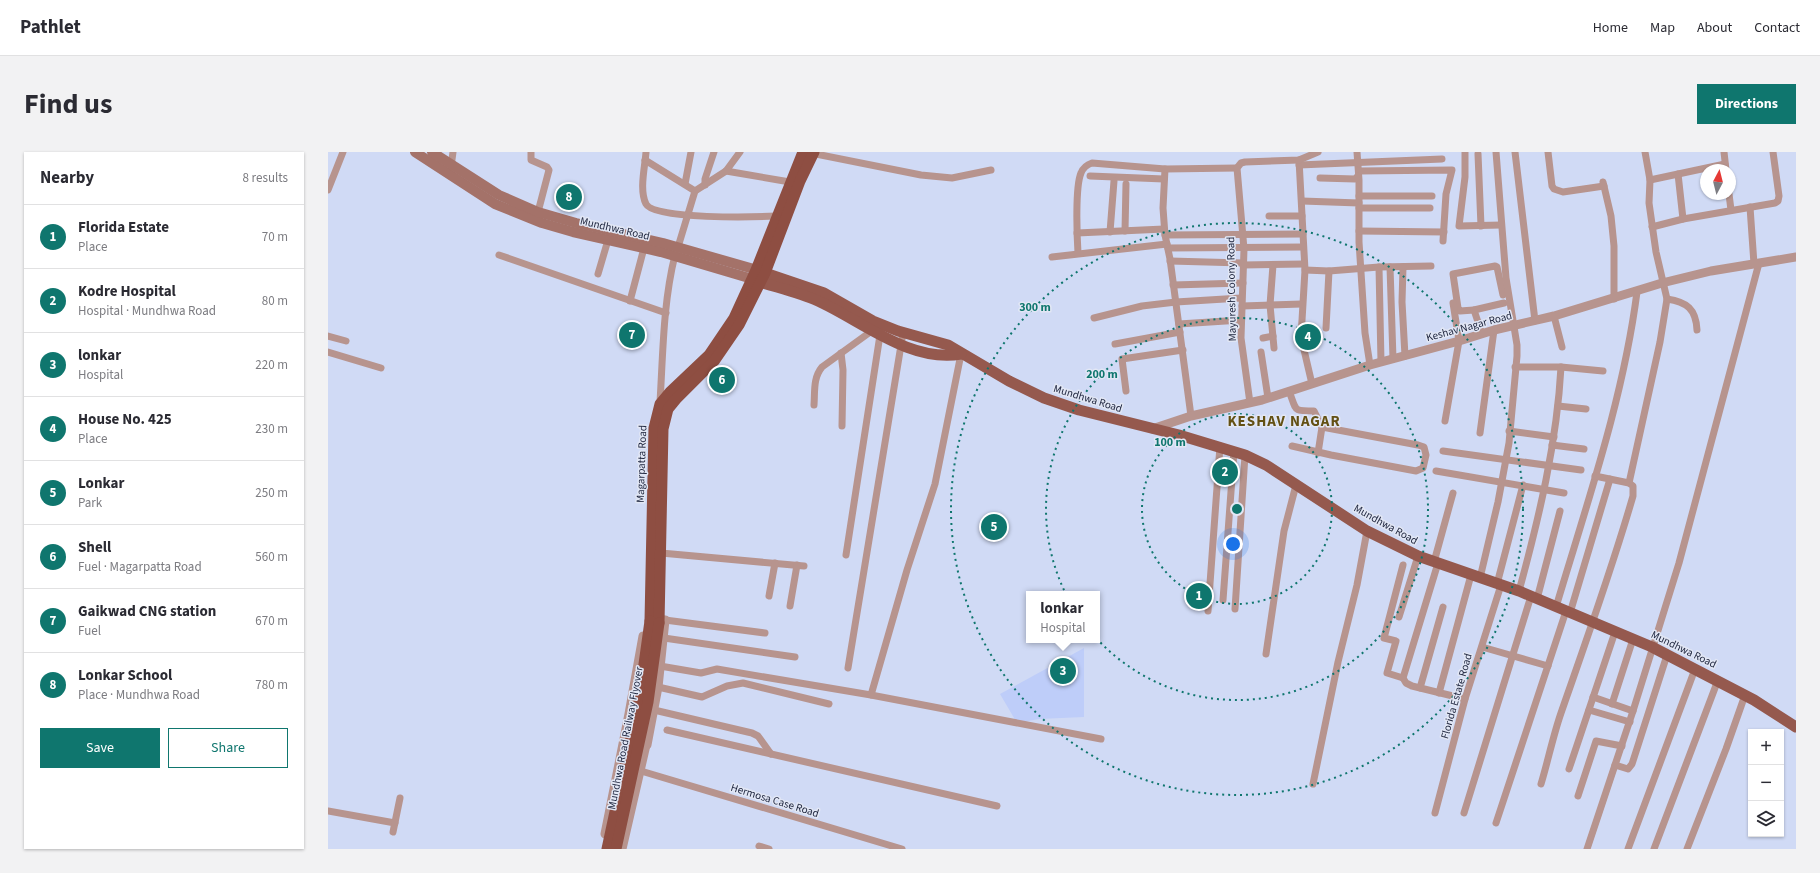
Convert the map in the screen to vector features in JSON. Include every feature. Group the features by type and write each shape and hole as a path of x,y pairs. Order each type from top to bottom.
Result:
{"highway":[{"name":"Magarpatta Road","path":"657,617 654,428 660,404 670,392 709,354 734,318 758,276 776,216 790,182 809,153"},
{"name":"Magarpatta Road","path":"657,617 661,553 662,429 668,409 676,398 715,360 739,325 758,276 800,181 809,153"},
{"name":"Mundhwa Road Railway Flyover","path":"607,849 657,617"},
{"name":"Mundhwa Road Railway Flyover","path":"616,849 648,702 657,617"}],"main road":[{"name":"Mundhwa Road","path":"415,152 499,195 538,212 758,276 824,293 873,321 903,333 948,345 1009,381 1044,398 1106,418 1220,446 1240,453 1266,465 1367,531 1418,556 1519,591 1652,647 1718,680 1796,727"},
{"name":"Mundhwa Road","path":"432,152 450,169 495,204 521,216 542,224 608,240 644,248 676,251"},
{"name":"Mundhwa Road","path":"758,276 818,301 901,345 948,357 961,354"}],"street":[{"path":"328,190 343,152"},
{"path":"450,169 453,152"},
{"path":"531,152 531,160 547,167 549,170 538,212"},
{"path":"646,152 644,187 646,205 652,210 686,215 776,216"},
{"path":"685,184 691,152"},
{"path":"705,185 705,179 714,152"},
{"path":"660,404 666,313 671,274 686,215 695,191 726,171 740,152"},
{"path":"1299,163 1318,152"},
{"path":"1357,152 1359,174 1361,269 1365,333 1370,365"},
{"path":"1465,152 1465,177 1458,223 1461,227 1501,225"},
{"path":"1439,693 1476,576 1502,481 1506,459 1516,367 1517,345 1506,278 1496,152"},
{"path":"1515,152 1535,321"},
{"path":"1548,152 1552,186 1554,190 1563,192 1604,184 1611,216 1614,246 1614,299"},
{"path":"1629,483 1652,378 1667,299 1662,283 1652,227 1649,203 1650,180 1645,152"},
{"path":"1724,152 1726,164"},
{"path":"1652,227 1683,219 1775,203 1778,201 1780,196 1773,152"},
{"path":"809,153 921,175 952,178 991,170"},
{"path":"1478,154 1481,226"},
{"path":"1078,253 1077,233 1079,179 1084,167 1092,163 1165,169 1237,168 1241,163 1245,162 1299,163 1442,159"},
{"path":"645,160 695,191"},
{"path":"1405,171 1406,161"},
{"path":"1299,163 1305,267 1301,337 1312,384"},
{"name":"Mayuresh Colony Road","path":"1237,168 1241,233 1244,249 1241,338 1250,403"},
{"path":"1165,169 1163,208 1164,232 1168,246 1191,416"},
{"path":"1320,178 1355,179 1359,174 1452,170 1446,194 1443,241"},
{"path":"726,171 790,182"},
{"path":"1650,180 1700,171"},
{"path":"1678,174 1683,219"},
{"path":"1090,176 1164,179"},
{"path":"1450,176 1460,177"},
{"path":"1110,232 1114,181"},
{"path":"1125,232 1126,184"},
{"path":"1302,201 1323,203 1359,202 1432,196"},
{"path":"1730,200 1732,210"},
{"path":"1359,202 1430,208"},
{"path":"1587,849 1630,722 1678,563 1756,264 1750,207"},
{"path":"1269,216 1302,216"},
{"path":"1359,231 1444,232"},
{"path":"1077,233 1164,232 1303,234"},
{"path":"598,274 608,240"},
{"path":"1052,257 1078,253 1168,246 1244,249 1303,247"},
{"path":"630,301 644,248"},
{"path":"499,255 666,313"},
{"name":"Keshav Nagar Road","path":"1152,429 1191,416 1268,398 1370,365 1494,330 1535,321 1614,299 1662,283 1711,271 1796,257"},
{"path":"1170,261 1273,265 1329,270 1431,266"},
{"path":"1273,265 1270,305 1274,348"},
{"path":"1403,266 1402,302 1405,356"},
{"path":"1379,267 1381,362"},
{"path":"1390,267 1392,359"},
{"path":"1503,295 1498,267 1453,274 1458,308 1460,311 1464,312 1504,303"},
{"path":"1326,328 1329,270"},
{"path":"1173,286 1243,283"},
{"path":"1496,823 1548,666 1564,610 1595,476 1629,347 1637,292"},
{"path":"1094,318 1142,306 1176,302 1242,298"},
{"path":"1667,299 1678,300 1693,311 1696,319 1697,330"},
{"path":"1445,421 1459,341 1453,301"},
{"path":"1242,306 1302,304"},
{"path":"1474,310 1482,334"},
{"path":"1554,316 1562,347"},
{"path":"1179,324 1241,320"},
{"path":"1480,433 1494,330"},
{"path":"1115,344 1180,332"},
{"path":"814,405 815,382 818,372 841,353 877,333"},
{"path":"846,555 877,333"},
{"path":"848,668 903,333"},
{"path":"328,336 346,341"},
{"path":"1262,338 1273,336"},
{"path":"1126,391 1122,359 1183,350"},
{"path":"328,352 381,368"},
{"path":"1261,352 1268,398"},
{"path":"841,353 843,370 842,426"},
{"path":"870,695 907,570 936,484 961,354"},
{"path":"1516,367 1561,367 1603,371"},
{"path":"1519,591 1554,437 1561,367"},
{"path":"1289,391 1296,409 1301,412 1314,411 1322,427 1318,452"},
{"path":"1558,406 1586,410"},
{"path":"1292,446 1416,471 1424,468 1426,455 1424,447 1322,427"},
{"path":"1509,431 1554,437"},
{"path":"1552,445 1584,449"},
{"path":"1208,611 1220,446"},
{"path":"1443,451 1581,470"},
{"path":"1223,600 1240,453"},
{"path":"1235,609 1240,453"},
{"path":"1436,471 1564,492"},
{"path":"1541,784 1561,714 1616,557 1633,496 1633,486 1629,483 1595,476"},
{"path":"1564,610 1610,479"},
{"path":"1266,654 1284,531 1296,485"},
{"name":"Florida Estate Road","path":"1435,813 1465,699 1482,647 1499,584 1523,485"},
{"path":"1403,678 1436,562 1453,493"},
{"path":"1464,813 1534,598 1560,511"},
{"path":"1313,784 1338,662 1357,585 1367,531"},
{"path":"661,553 804,566"},
{"path":"1399,617 1418,556"},
{"path":"769,596 775,563"},
{"path":"790,606 797,565"},
{"path":"1403,565 1384,638 1396,641 1387,673 1403,678 1406,683 1420,688 1465,699"},
{"path":"1420,688 1443,607"},
{"path":"623,849 647,745 658,687 664,638 657,617"},
{"path":"602,849 624,740 645,620 657,617 765,633"},
{"path":"1568,769 1615,632"},
{"path":"664,638 795,657"},
{"path":"1612,704 1633,639"},
{"path":"1482,647 1548,666"},
{"path":"1615,765 1628,769 1632,764 1667,655"},
{"path":"660,666 701,673 717,669 870,695 1101,739"},
{"path":"1628,849 1695,669"},
{"path":"1654,849 1718,680"},
{"path":"658,687 702,697 727,686 743,683 829,704"},
{"path":"1687,849 1726,749 1745,695"},
{"path":"1593,697 1633,711"},
{"path":"654,710 752,733 758,736 771,754"},
{"path":"1589,710 1630,722"},
{"path":"667,730 997,806"},
{"path":"624,740 647,745"},
{"path":"1578,796 1596,741 1622,746"},
{"name":"Hermosa Case Road","path":"641,771 902,849"},
{"path":"393,832 400,798"},
{"path":"328,811 395,823"},
{"path":"759,846 769,849"}],"shaded area":[{"path":"1084,648 1084,717 1039,719 1017,723 1000,694"}],"place":[{"name":"Lonkar School","path":"569,197"},
{"name":"Gaikwad CNG station","path":"632,335"},
{"name":"House No. 425","path":"1308,337"},
{"name":"Shell","path":"722,380"},
{"name":"Kodre Hospital","path":"1225,472"},
{"name":"Lonkar","path":"994,527"},
{"name":"Florida Estate","path":"1199,596"},
{"name":"lonkar","path":"1063,671"}],"district":[{"name":"KESHAV NAGAR","path":"1284,421"}]}
